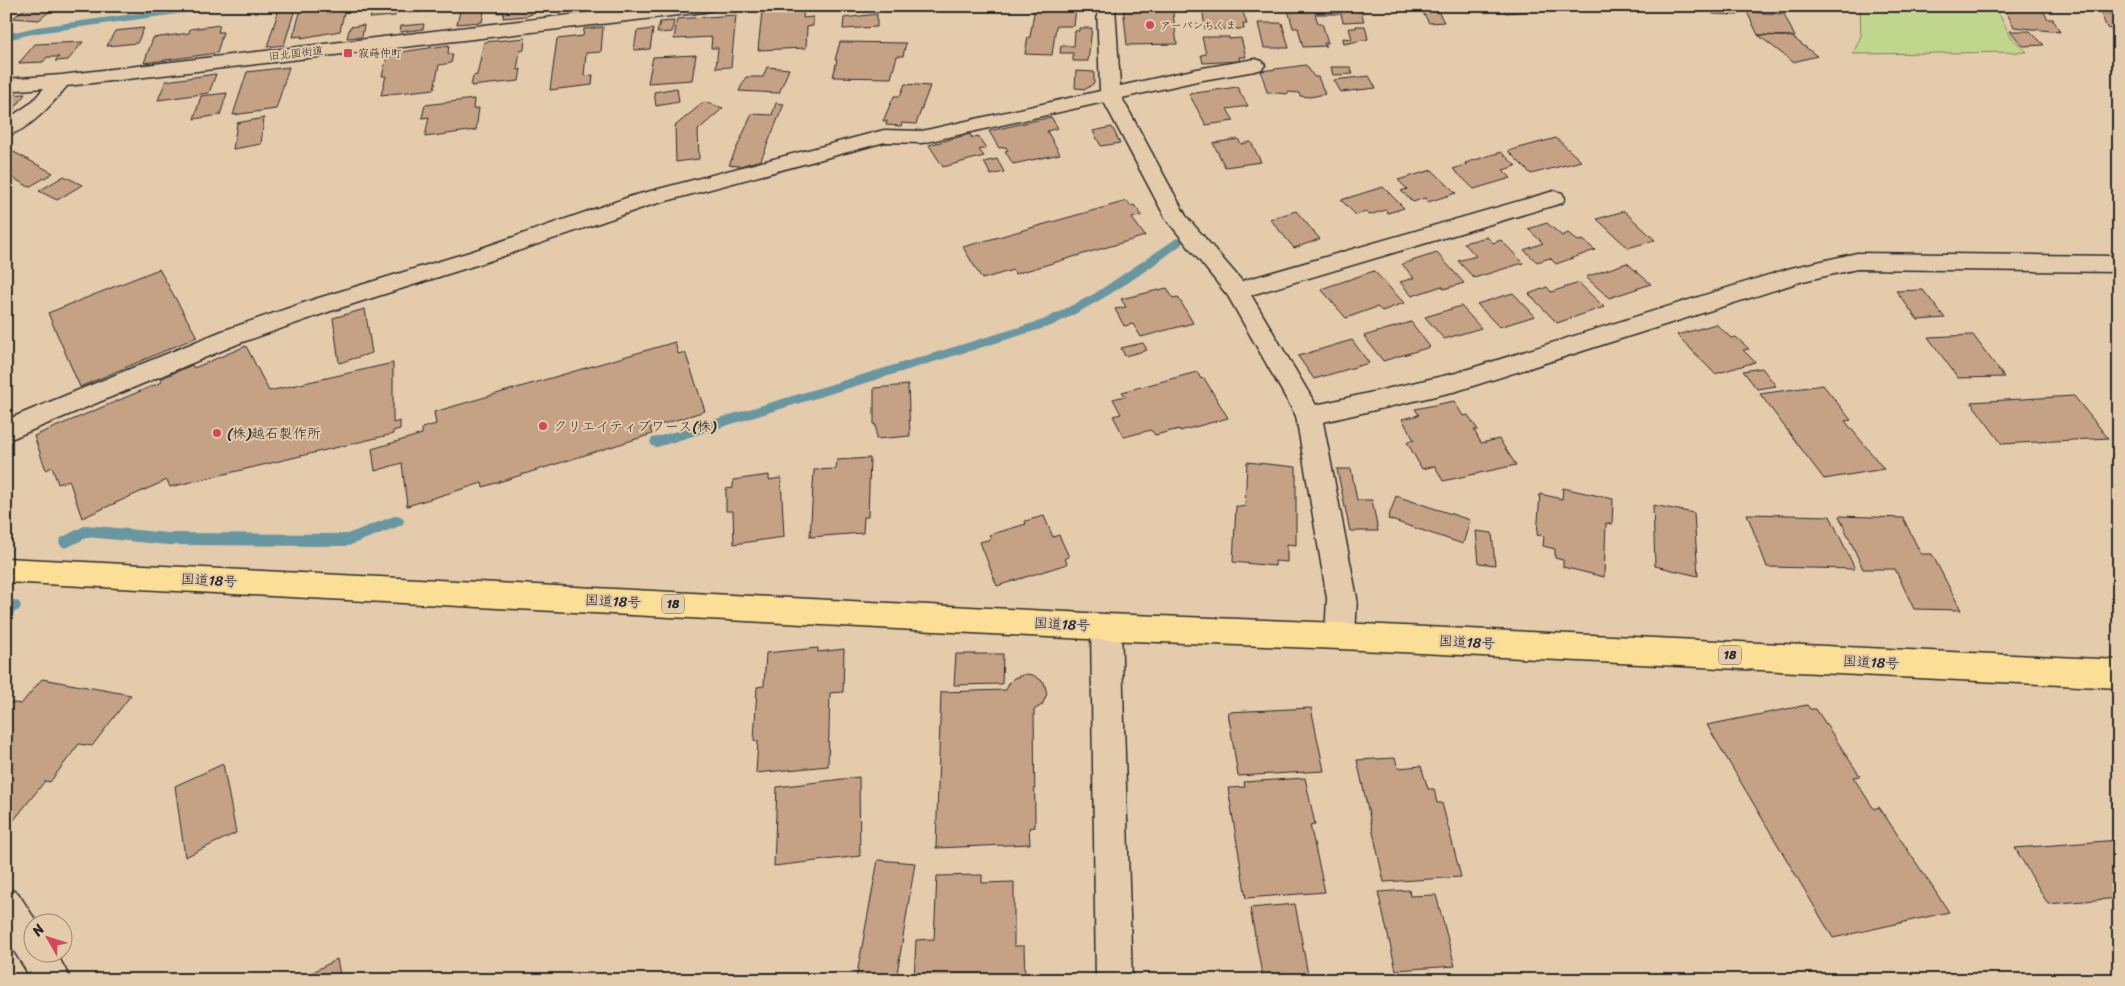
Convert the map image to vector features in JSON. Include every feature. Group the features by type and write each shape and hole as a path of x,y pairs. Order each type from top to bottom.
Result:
{"highway":[{"name":"国道18号","path":"6,570 1106,627 1340,636 2119,674"}],"street":[{"name":"旧北国街道","path":"6,85 61,81 586,18 706,6"},
{"path":"1106,6 1110,95 1177,219 1238,291 1310,416 1342,598 1340,636"},
{"path":"6,430 231,337 323,305 481,256 640,201 884,136 922,137 1197,75 1255,65"},
{"path":"6,130 38,107 61,81"},
{"path":"1238,291 1554,198"},
{"path":"1310,416 1457,382 1799,274 1857,262 2119,264"},
{"path":"1106,627 1114,980"},
{"path":"6,905 22,930"},
{"path":"44,964 54,980"}],"green space":[{"path":"1860,6 1995,6 2011,37 2027,52 1853,54 1861,36"}],"building":[{"path":"28,6 56,6 39,20 13,18"},
{"path":"280,6 296,6 284,45 267,47"},
{"path":"302,6 359,6 345,8 340,31 301,38 302,36 293,37"},
{"path":"374,6 432,6 430,11 409,13 410,10 396,12 395,16 370,18"},
{"path":"485,6 482,22 457,24 461,7"},
{"path":"498,6 538,6 537,11 532,11 532,14 503,18 504,12 497,13"},
{"path":"1035,6 1087,6 1087,8 1076,8 1074,26 1056,26 1052,55 1025,54"},
{"name":"アーバンちくま","path":"1123,6 1172,6 1177,44 1127,45"},
{"path":"1202,6 1241,6 1247,24 1243,24 1244,29 1205,29"},
{"path":"1287,6 1359,6 1364,21 1343,22 1341,14 1315,14 1318,23 1322,23 1328,43 1324,43 1326,46 1303,47 1298,28 1293,28"},
{"path":"1419,6 1435,6 1444,22 1429,23"},
{"path":"1446,6 1483,6 1485,9 1448,9"},
{"path":"1501,6 1546,6 1549,9 1506,13"},
{"path":"1694,6 1733,6 1738,15 1713,14 1708,7"},
{"path":"1757,6 1797,6 1798,8 1780,7 1781,9"},
{"path":"2003,6 2040,6 2048,19 2053,19 2060,32 2014,27"},
{"path":"804,9 803,18 813,17 813,26 807,27 806,48 758,50 762,12"},
{"path":"1747,12 1784,14 1795,37 1758,35"},
{"path":"2100,12 2119,15 2119,41 2116,40 2111,29 2107,28"},
{"path":"877,14 877,27 843,29 844,18"},
{"path":"736,15 731,67 716,68 718,48 711,48 712,37 674,39 677,19"},
{"path":"674,21 672,32 657,33 660,22"},
{"path":"1258,23 1282,23 1289,48 1264,48"},
{"path":"424,24 423,29 400,32 401,26"},
{"path":"220,25 218,32 223,32 217,53 144,63 153,38 189,33 190,29"},
{"path":"364,25 362,37 347,38 350,27"},
{"path":"1356,26 1365,26 1368,39 1344,44 1343,38 1352,39 1349,28 1356,28"},
{"path":"603,27 601,52 586,53 584,76 593,75 592,85 550,90 557,39 583,36 584,29"},
{"path":"144,28 137,43 107,46 115,31"},
{"path":"1079,28 1092,28 1088,61 1073,61 1073,53 1060,53 1061,46 1074,46 1075,31 1079,31"},
{"path":"653,29 650,49 634,50 637,31"},
{"path":"2010,31 2030,31 2044,45 2023,46"},
{"path":"1758,35 1791,36 1817,56 1793,62"},
{"path":"1202,37 1241,38 1246,57 1239,57 1240,61 1203,63 1201,55 1206,54"},
{"path":"525,38 524,50 520,51 517,70 521,69 519,81 471,86 473,76 477,75 484,42"},
{"path":"83,42 68,60 55,61 59,57 47,57 43,62 19,63 35,44"},
{"path":"840,42 906,43 903,56 897,56 891,78 833,77"},
{"path":"449,45 448,54 453,54 451,63 439,65 434,89 381,95 386,76 382,76 388,54"},
{"path":"696,55 692,80 648,83 653,57"},
{"path":"1306,65 1314,77 1318,77 1325,94 1310,97 1300,96 1299,93 1267,92 1261,71"},
{"path":"289,67 276,109 233,115 247,72"},
{"path":"767,67 789,69 779,93 739,91 746,77 763,77"},
{"path":"1331,67 1350,67 1353,74 1333,75"},
{"path":"1076,71 1094,72 1094,83 1086,89 1075,88"},
{"path":"216,74 209,93 158,100 166,81"},
{"path":"1369,76 1376,88 1341,92 1334,80"},
{"path":"905,84 930,86 916,124 886,125 887,121 883,121 894,96 900,96"},
{"path":"1237,87 1248,106 1227,109 1234,121 1206,125 1189,94"},
{"path":"677,88 679,102 656,106 654,92"},
{"path":"227,93 220,115 194,119 201,96"},
{"path":"25,94 10,115 6,116 6,95"},
{"path":"474,99 473,109 479,108 476,130 425,137 429,117 422,118 425,105"},
{"path":"704,102 723,108 698,130 699,159 676,162 675,126"},
{"path":"776,103 784,104 761,160 740,166 729,165 752,114 772,115"},
{"path":"1051,117 1058,128 1047,131 1060,154 1013,164 1005,151 1008,150 1006,147 999,148 989,131"},
{"path":"264,118 261,144 233,149 237,123"},
{"path":"1112,127 1120,143 1101,146 1093,131"},
{"path":"970,134 972,138 978,136 986,148 979,150 984,156 943,167 929,145"},
{"path":"1556,138 1581,161 1531,174 1508,151"},
{"path":"1238,139 1241,144 1251,142 1261,162 1225,167 1213,143"},
{"path":"10,150 53,173 29,187 6,174 6,151"},
{"path":"1501,152 1516,166 1503,170 1511,178 1474,189 1453,169 1467,164 1465,163"},
{"path":"997,159 1004,172 991,175 984,162"},
{"path":"1432,170 1456,193 1428,202 1425,198 1413,202 1401,191 1407,189 1398,180"},
{"path":"64,176 82,185 57,200 39,191"},
{"path":"1383,187 1404,208 1388,213 1386,210 1369,215 1366,212 1356,215 1341,200"},
{"path":"1127,201 1131,206 1134,205 1142,215 1132,218 1145,236 1015,274 1013,270 982,279 963,247"},
{"path":"1296,211 1320,239 1294,248 1270,219"},
{"path":"1624,211 1655,240 1628,248 1597,219"},
{"path":"1547,223 1562,236 1568,233 1578,241 1583,240 1595,250 1556,264 1550,258 1537,262 1524,250 1543,243 1528,229"},
{"path":"1487,237 1493,243 1501,240 1523,263 1474,278 1458,261 1476,256 1464,243"},
{"path":"1437,253 1464,283 1444,289 1442,286 1412,296 1400,282 1414,278 1402,264"},
{"path":"1627,263 1651,284 1609,298 1586,277"},
{"path":"159,269 197,337 80,387 48,313"},
{"path":"1374,271 1404,303 1382,311 1377,307 1346,318 1321,289"},
{"path":"1579,283 1604,307 1557,323 1529,294 1547,287 1551,292"},
{"path":"1167,288 1173,298 1178,297 1193,323 1141,337 1133,324 1124,326 1115,309 1126,307 1121,299"},
{"path":"1923,290 1945,318 1918,320 1896,291"},
{"path":"1513,293 1535,316 1499,327 1477,304"},
{"path":"1461,306 1481,328 1444,339 1425,317"},
{"path":"365,309 372,353 339,363 333,318"},
{"path":"1411,322 1430,347 1383,361 1364,336"},
{"path":"1716,324 1731,338 1736,337 1749,349 1743,350 1755,362 1715,374 1677,335"},
{"path":"1973,335 2004,377 1958,378 1928,337"},
{"path":"1352,340 1369,363 1314,379 1298,356"},
{"name":"クリエイティブワース(株)","path":"675,342 678,354 685,352 705,411 650,428 652,434 483,487 482,483 407,506 402,463 375,471 372,449 422,434 422,428 436,424 434,412"},
{"path":"1143,343 1147,350 1125,356 1121,348"},
{"name":"(株)越石製作所","path":"246,346 269,391 393,363 393,423 400,421 400,429 393,431 393,434 170,487 167,480 82,518 69,480 58,484 52,467 46,470 34,436 162,382 160,379 192,365 194,368"},
{"path":"1762,368 1776,386 1757,389 1743,371"},
{"path":"1197,372 1201,379 1204,378 1228,418 1180,431 1179,429 1155,435 1151,430 1124,437 1113,416 1121,414 1113,399 1125,396 1122,392"},
{"path":"908,385 910,436 876,439 874,388"},
{"path":"1823,385 1851,420 1845,421 1884,469 1824,479 1760,394"},
{"path":"2074,396 2108,438 2002,444 1971,402"},
{"path":"1454,401 1463,416 1468,415 1478,430 1474,430 1481,443 1499,439 1516,465 1443,481 1435,466 1422,469 1407,442 1414,440 1402,419 1419,415 1415,409"},
{"path":"870,458 868,517 864,517 863,533 810,537 814,470 836,469 837,460"},
{"path":"1247,462 1296,467 1296,545 1287,544 1287,562 1275,561 1275,566 1233,562 1236,506 1245,507"},
{"path":"1337,469 1351,469 1357,500 1372,500 1378,531 1350,531"},
{"path":"769,475 769,480 781,478 784,537 734,544 733,511 726,511 726,489 733,488 733,480"},
{"path":"1563,488 1613,499 1612,524 1606,523 1604,577 1563,567 1563,560 1555,558 1555,549 1543,546 1544,536 1537,535 1540,494 1562,499"},
{"path":"1396,496 1470,520 1463,544 1388,519"},
{"path":"1653,505 1694,513 1698,576 1655,566"},
{"path":"1747,514 1830,516 1855,569 1767,567"},
{"path":"1044,516 1053,537 1059,535 1069,557 1065,558 1067,564 997,586 980,542 991,539 989,535 1026,524 1025,521"},
{"path":"1839,516 1903,518 1921,554 1932,554 1961,610 1914,609 1895,569 1863,569"},
{"path":"1476,531 1492,533 1495,565 1479,563"},
{"path":"818,648 818,652 844,649 843,692 830,693 828,766 756,773 758,741 754,741 757,687 764,686 766,653"},
{"path":"956,654 1003,654 1002,684 954,685"},
{"path":"1026,674 1033,675 1044,682 1047,694 1042,705 1034,710 1035,827 1029,828 1030,844 936,848 941,692 1006,690 1014,678"},
{"path":"42,679 131,695 92,746 79,744 50,782 45,781 6,830 6,702 21,704"},
{"path":"1807,705 1810,709 1816,709 1860,776 1853,777 1874,809 1879,807 1949,912 1833,938 1707,725"},
{"path":"1311,708 1324,771 1238,776 1228,712"},
{"path":"1395,758 1398,768 1421,766 1428,789 1434,789 1437,803 1442,803 1461,877 1384,882 1357,760"},
{"path":"223,764 236,833 185,857 175,786"},
{"path":"859,777 860,856 774,866 777,787"},
{"path":"1305,778 1315,824 1310,825 1325,892 1246,898 1228,788 1245,787 1244,782"},
{"path":"2119,840 2119,898 2048,904 2015,848"},
{"path":"878,860 915,863 896,980 856,979"},
{"path":"982,875 982,883 1014,882 1014,946 1024,946 1025,980 914,980 916,940 934,939 937,876"},
{"path":"1409,890 1410,896 1436,895 1455,966 1396,970 1378,892"},
{"path":"1295,904 1309,980 1263,980 1250,908"},
{"path":"337,959 341,980 303,980 302,978"}],"waterway":[{"path":"6,37 37,30 214,6"},
{"path":"657,442 1047,323 1082,306 1114,287 1177,242"},
{"path":"66,542 86,531 168,539 348,540 397,521"},
{"path":"6,610 14,606"}],"place":[{"name":"アーバンちくま","path":"1150,25"},
{"name":"寂蒔仲町","path":"348,53"},
{"name":"クリエイティブワース(株)","path":"543,426"},
{"name":"(株)越石製作所","path":"217,433"}]}
